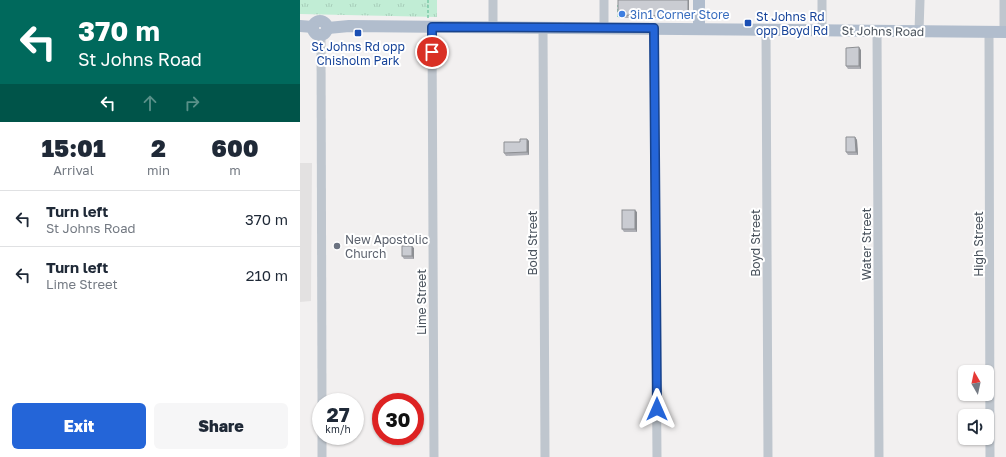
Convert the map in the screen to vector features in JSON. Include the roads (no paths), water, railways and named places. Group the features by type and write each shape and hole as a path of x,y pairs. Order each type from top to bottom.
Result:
{"main road":[{"path":"699,0 699,28"},
{"name":"St Johns Road","path":"300,26 321,30 349,26 430,23 493,27 543,28 699,28 1005,32"}],"street":[{"path":"492,0 493,27"},
{"path":"604,0 604,28"},
{"path":"822,0 822,30"},
{"path":"919,31 920,0"},
{"path":"1004,0 1005,32"},
{"name":"Lime Street","path":"430,23 434,457"},
{"name":"Bold Street","path":"543,28 545,457"},
{"path":"654,28 657,457"},
{"path":"321,30 322,393"},
{"name":"Boyd Street","path":"766,30 768,457"},
{"name":"Water Street","path":"877,30 879,457"},
{"name":"High Street","path":"989,32 990,457"},
{"path":"322,445 322,457"}],"place":[{"name":"3in1 Corner Store","path":"622,14"},
{"name":"St Johns Rd opp Boyd Rd","path":"748,23"},
{"name":"St Johns Rd opp Chisholm Park","path":"358,33"},
{"name":"New Apostolic Church","path":"337,246"}]}
